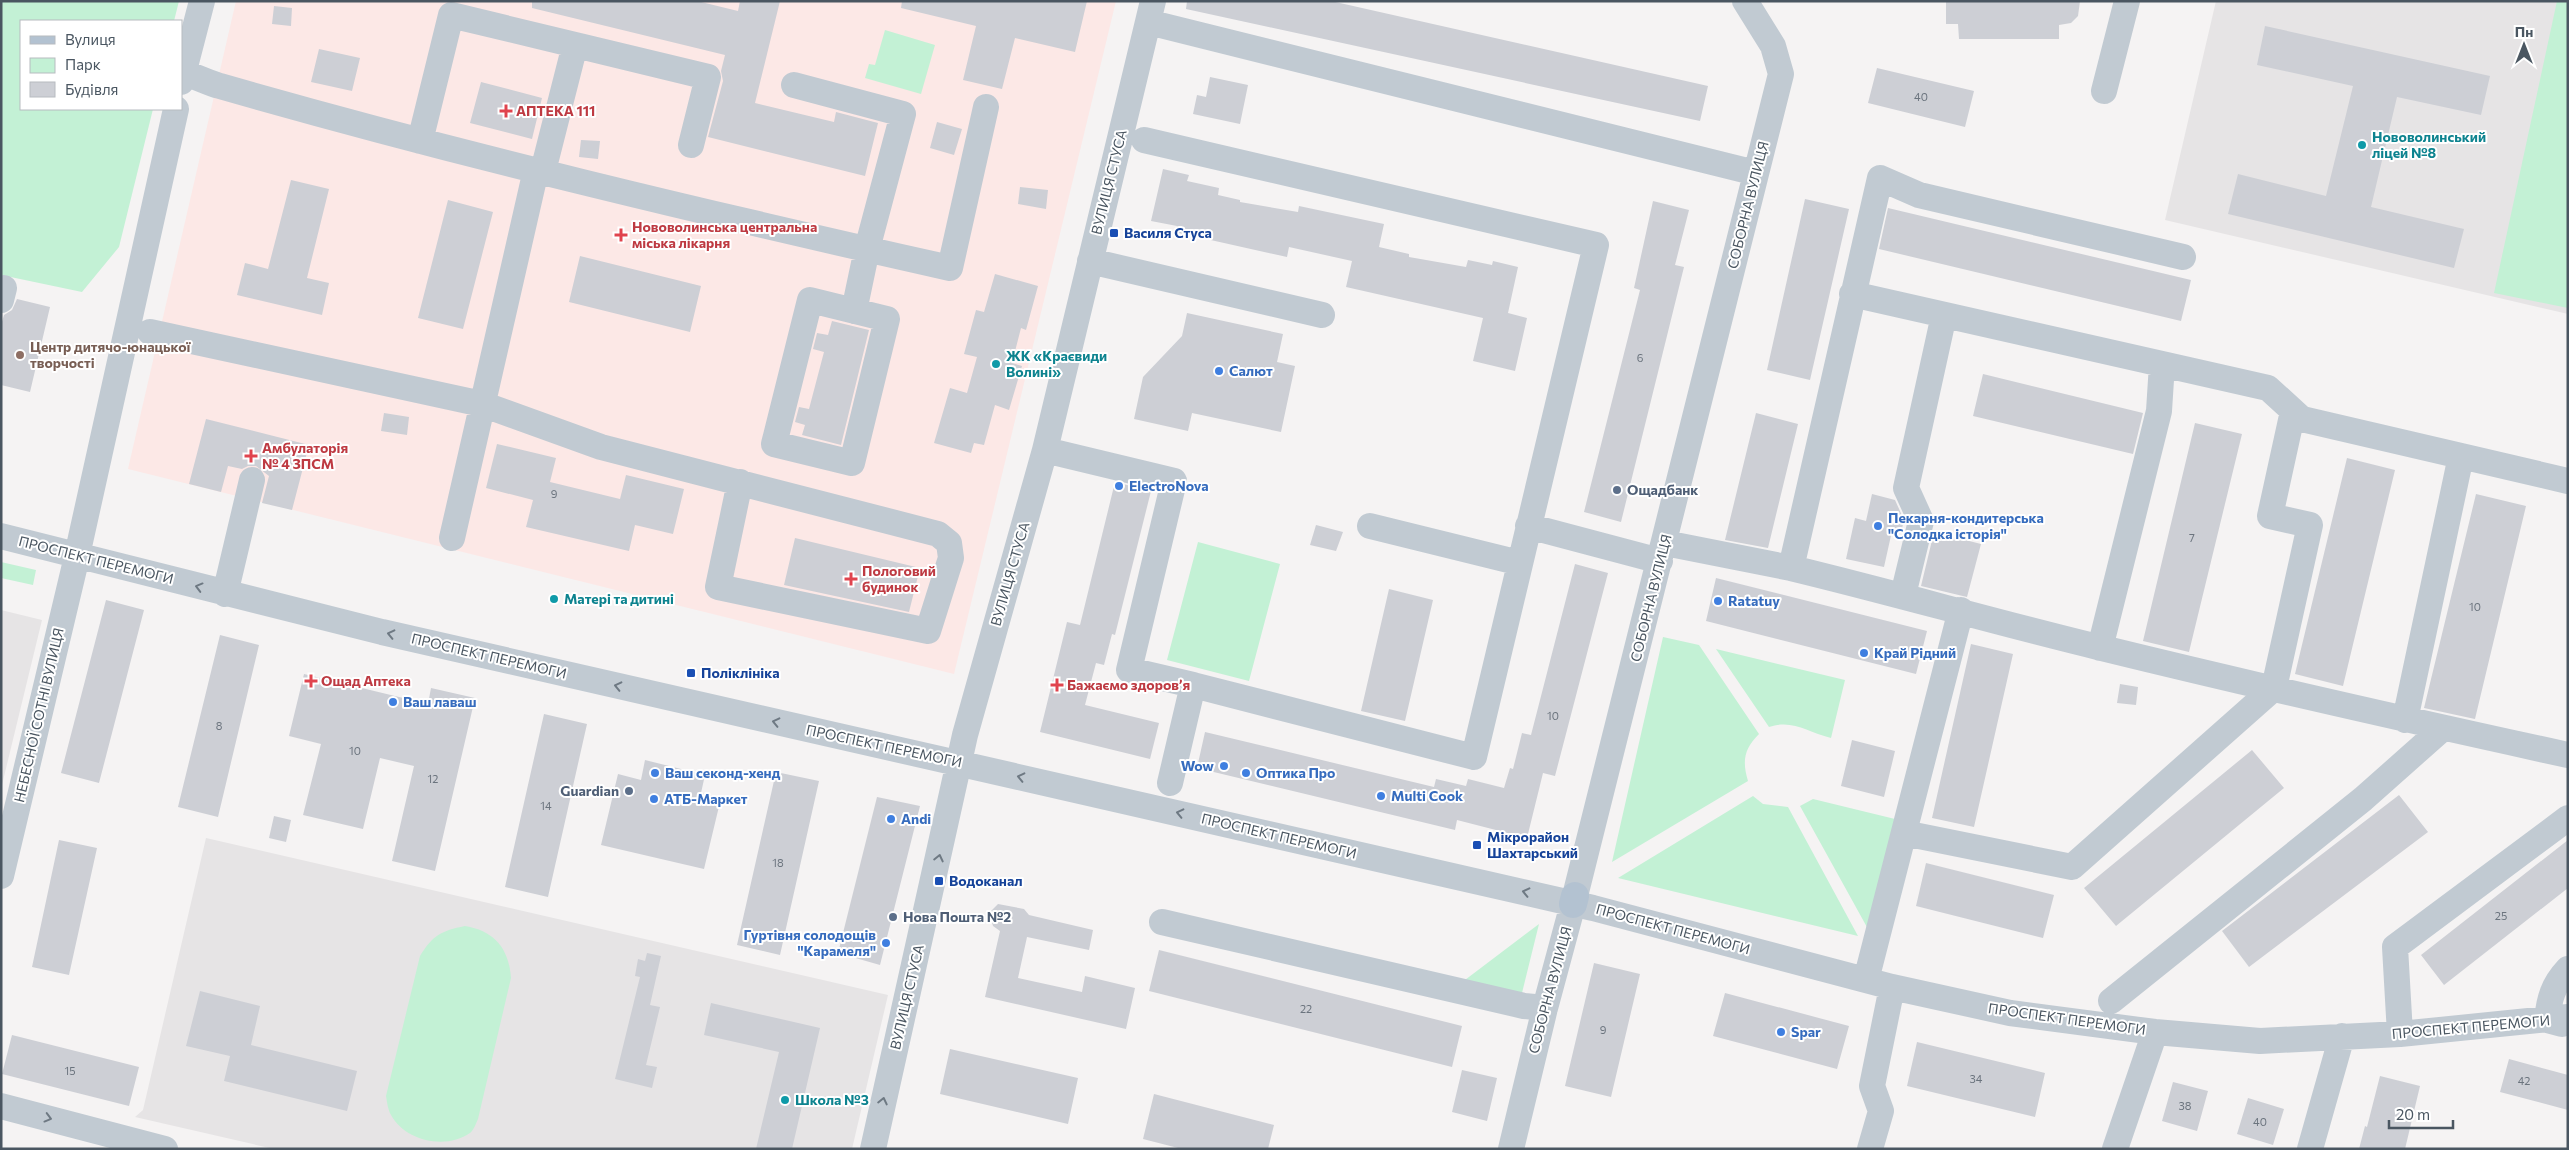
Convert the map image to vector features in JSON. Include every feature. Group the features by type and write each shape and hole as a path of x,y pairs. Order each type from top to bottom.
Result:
{"street":[{"path":"202,1 182,78 420,141 950,268 986,107"},
{"name":"СОБОРНА ВУЛИЦЯ","path":"1511,1149 1544,1008 1574,900 1781,74 1773,46 1745,1"},
{"path":"2104,91 2127,1"},
{"path":"420,141 452,8 575,45 708,77 691,145"},
{"path":"1151,12 1756,172"},
{"name":"ВУЛИЦЯ СТУСА","path":"872,1149 965,735 1045,450 1151,12"},
{"path":"452,538 482,404 539,170 575,45"},
{"path":"794,85 903,114 867,249 854,311"},
{"name":"НЕБЕСНОЇ СОТНІ ВУЛИЦЯ","path":"1,876 78,549 176,110"},
{"path":"1045,450 1174,480 1129,670 1193,684 1474,757 1596,244 1144,140"},
{"path":"1791,568 1880,178 1919,195 2183,257"},
{"path":"1090,261 1322,315"},
{"path":"1852,294 2268,388 2302,419 2568,481"},
{"path":"810,300 854,311 887,319 852,463 774,444 810,300"},
{"path":"1903,595 1922,520 1906,488 1944,315"},
{"path":"150,332 482,404 601,447 694,472 740,482 938,534 949,543 951,558 928,631 718,587 740,482"},
{"path":"2100,648 2159,411 2162,364"},
{"path":"1904,833 2072,867 2274,688 2310,525 2270,516 2293,411"},
{"path":"2405,720 2461,456"},
{"path":"224,594 252,480"},
{"path":"1370,526 1520,563"},
{"path":"1528,526 1662,552 1791,568 1961,610 2100,648 2405,720 2568,755"},
{"name":"ПРОСПЕКТ ПЕРЕМОГИ","path":"1,536 78,549 224,594 420,641 1574,900 1892,987 2010,1013 2155,1032 2260,1041 2400,1034 2561,1021"},
{"path":"1866,980 1961,610"},
{"path":"1170,783 1193,684"},
{"path":"2111,1001 2363,799 2443,728"},
{"path":"2400,1034 2395,947 2568,818"},
{"path":"1162,922 1544,1008"},
{"path":"2561,1021 2550,998 2556,982 2568,969"},
{"path":"1870,1149 1881,1111 1872,1086 1892,987"},
{"path":"2115,1149 2155,1032"},
{"path":"2310,1149 2342,1036"},
{"path":"1,1106 165,1149"}],"shaded area":[{"name":"Нововолинська центральна міська лікарня","path":"236,1 1116,1 954,674 128,469"},
{"path":"2216,1 2568,1 2568,314 2165,220"},
{"path":"1,610 42,620 1,789"},
{"path":"206,838 888,995 852,1149 274,1149 135,1117 143,1110"}],"green space":[{"path":"1,1 179,1 174,20 20,20 20,110 153,110 119,247 82,292 1,275"},
{"path":"2557,1 2568,1 2568,308 2494,293"},
{"path":"885,30 935,45 921,94 865,78 869,64 875,65"},
{"path":"1198,542 1280,564 1249,681 1167,660"},
{"path":"1,562 36,570 33,585 1,578"},
{"path":"1663,637 1699,645 1759,734 1747,750 1745,767 1748,781 1612,862"},
{"path":"1716,649 1845,680 1831,738 1793,725 1785,724 1769,727"},
{"path":"1753,796 1763,804 1788,807 1858,936 1618,878"},
{"path":"1813,799 1895,819 1868,929 1800,806"},
{"path":"1539,924 1520,1001 1457,986"},
{"path":"465,926 485,932 498,943 507,958 511,978 478,1119 474,1128 470,1133 460,1138 438,1142 416,1137 397,1124 390,1113 386,1096 420,956 429,943 438,935"}],"building":[{"path":"532,1 697,1 738,11 740,1 780,1 755,103 834,122 836,112 878,123 865,176 708,137 723,81 721,71 725,55 532,8"},
{"path":"902,1 1087,1 1075,52 1015,38 1002,89 963,80 976,26 901,8"},
{"path":"1187,1 1331,1 1708,86 1700,121 1186,9"},
{"path":"1946,1 2080,1 2078,16 2071,23 2059,25 2059,39 1959,39 1958,24 1946,24"},
{"path":"274,6 292,8 291,26 272,24"},
{"name":"Нововолинський ліцей №8","path":"2265,26 2490,76 2481,115 2397,97 2371,207 2464,229 2454,268 2228,214 2238,174 2326,196 2353,86 2257,65"},
{"path":"319,49 360,58 352,91 311,82"},
{"path":"1877,68 1974,91 1965,127 1868,103"},
{"path":"1210,77 1248,85 1240,124 1193,114 1197,95 1206,97"},
{"name":"АПТЕКА 111","path":"481,82 542,98 532,139 470,123"},
{"path":"937,122 962,129 954,155 930,148"},
{"path":"581,140 600,141 598,159 579,157"},
{"path":"1163,169 1189,175 1187,181 1219,188 1218,195 1240,200 1240,202 1298,212 1299,206 1384,224 1379,247 1409,254 1409,257 1466,267 1468,260 1492,265 1493,261 1518,267 1508,313 1527,318 1515,371 1473,361 1483,318 1346,287 1352,261 1289,247 1287,257 1175,232 1177,226 1151,221"},
{"path":"291,180 329,189 307,278 329,283 322,315 237,295 245,263 268,269"},
{"path":"1020,187 1048,190 1046,209 1018,204"},
{"path":"1805,199 1849,209 1810,380 1767,370"},
{"path":"448,200 493,212 463,329 418,318"},
{"path":"1653,201 1689,210 1675,265 1684,267 1621,522 1584,512 1640,290 1634,288"},
{"path":"1888,208 2191,280 2181,321 1879,249"},
{"path":"580,256 701,286 690,332 569,302"},
{"name":"ЖК «Краєвиди Волині»","path":"995,274 1038,286 1026,330 1021,328 1012,363 1022,366 1009,410 995,405 984,445 974,443 971,453 934,443 950,388 967,393 977,357 964,354 976,310 984,312"},
{"name":"Центр дитячо-юнацької творчості","path":"17,299 50,307 30,392 1,385 1,325 4,315 12,310"},
{"path":"1187,313 1283,334 1277,362 1295,366 1281,432 1192,413 1188,431 1134,419 1143,377 1182,336"},
{"path":"832,321 869,330 841,445 802,435 805,425 795,422 799,407 809,409 824,352 813,349 817,333 828,335"},
{"path":"1983,374 2143,413 2133,454 1973,416"},
{"path":"384,413 409,417 407,435 381,431"},
{"path":"1756,413 1798,424 1768,548 1725,540"},
{"name":"Амбулаторія № 4 ЗПСМ","path":"206,419 309,445 292,510 262,503 269,476 256,466 248,466 242,469 228,466 221,492 189,484"},
{"path":"2195,423 2242,434 2189,652 2143,641"},
{"path":"497,444 556,458 550,482 620,499 626,475 684,489 673,534 635,525 629,551 526,527 533,500 486,488"},
{"path":"2347,458 2395,470 2343,686 2295,674"},
{"path":"1115,482 1151,491 1115,635 1112,634 1104,665 1096,663 1085,705 1159,723 1150,759 1040,732 1067,622 1080,625"},
{"name":"Пекарня-кондитерська \"Солодка історія\"","path":"1872,494 1895,500 1904,520 1901,533 1892,531 1884,567 1846,559 1855,518 1866,521"},
{"path":"2476,494 2526,506 2475,719 2424,708"},
{"path":"1316,525 1343,532 1336,551 1310,545"},
{"path":"1934,532 1981,544 1967,597 1921,586"},
{"name":"Пологовий будинок","path":"795,538 920,568 909,612 784,585"},
{"path":"1575,564 1608,573 1555,776 1543,773 1527,838 1457,820 1455,830 1197,768 1205,732 1434,787 1436,779 1466,786 1468,779 1504,788 1510,768 1513,769 1522,733 1531,735"},
{"path":"1716,578 1927,631 1916,674 1706,621"},
{"path":"1389,589 1433,600 1405,721 1361,711"},
{"path":"106,600 144,610 99,783 61,773"},
{"path":"220,635 259,645 218,817 178,807"},
{"path":"1971,644 2013,654 1974,827 1932,818"},
{"path":"304,674 428,704 431,688 475,698 435,871 392,861 414,766 380,758 363,829 303,815 321,744 289,736"},
{"path":"2120,684 2138,687 2136,705 2117,703"},
{"path":"544,714 587,724 548,897 505,887"},
{"path":"1852,740 1895,751 1884,797 1841,786"},
{"path":"2252,750 2284,788 2116,926 2084,888"},
{"path":"645,760 705,775 701,793 721,798 704,869 601,845 618,774 641,780"},
{"path":"776,772 819,781 780,955 737,945"},
{"path":"2399,795 2428,832 2249,967 2222,931"},
{"path":"877,797 920,806 880,965 838,953"},
{"path":"274,816 291,820 286,842 269,838"},
{"path":"59,840 97,848 69,975 32,967"},
{"path":"2568,840 2568,888 2444,985 2421,955"},
{"path":"1926,863 2054,895 2043,938 1916,906"},
{"path":"998,904 1024,909 1029,915 1093,930 1089,950 1027,937 1018,978 1082,992 1085,976 1135,988 1126,1029 985,997 1000,931 993,926 989,913"},
{"path":"1159,950 1462,1026 1452,1067 1149,991"},
{"path":"647,953 661,956 650,1005 660,1007 646,1065 657,1067 652,1088 615,1079 640,977 635,976 638,959 645,961"},
{"path":"1594,963 1640,974 1611,1097 1565,1086"},
{"path":"200,991 260,1006 251,1045 357,1071 347,1111 224,1081 230,1056 186,1046"},
{"path":"1725,993 1849,1026 1837,1069 1713,1036"},
{"name":"Школа №3","path":"711,1003 820,1028 792,1149 756,1149 779,1052 704,1035"},
{"path":"12,1035 139,1067 129,1106 2,1074"},
{"path":"1917,1042 2045,1073 2035,1117 1907,1086"},
{"path":"950,1049 1078,1078 1068,1124 940,1094"},
{"path":"2509,1059 2568,1075 2568,1110 2500,1092"},
{"path":"1462,1070 1497,1078 1487,1121 1452,1112"},
{"path":"2380,1076 2420,1086 2405,1149 2359,1149 2365,1126 2367,1127"},
{"path":"2173,1082 2208,1091 2197,1131 2162,1121"},
{"path":"1154,1094 1274,1125 1268,1149 1182,1149 1143,1139"},
{"path":"2248,1098 2284,1109 2273,1145 2237,1134"}],"place":[{"name":"АПТЕКА 111","path":"506,111"},
{"name":"Нововолинський ліцей №8","path":"2362,145"},
{"name":"Василя Стуса","path":"1114,233"},
{"name":"Нововолинська центральна міська лікарня","path":"621,235"},
{"name":"Центр дитячо-юнацької творчості","path":"20,355"},
{"name":"ЖК «Краєвиди Волині»","path":"996,364"},
{"name":"Салют","path":"1219,371"},
{"name":"Амбулаторія № 4 ЗПСМ","path":"251,456"},
{"name":"ElectroNova","path":"1119,486"},
{"name":"Ощадбанк","path":"1617,490"},
{"name":"Пекарня-кондитерська \"Солодка історія\"","path":"1878,526"},
{"name":"Пологовий будинок","path":"851,579"},
{"name":"Матері та дитині","path":"554,599"},
{"name":"Ratatuy","path":"1718,601"},
{"name":"Край Рідний","path":"1864,653"},
{"name":"Поліклініка","path":"691,673"},
{"name":"Ощад Аптека","path":"311,681"},
{"name":"Бажаємо здоровʼя","path":"1057,685"},
{"name":"Ваш лаваш","path":"393,702"},
{"name":"Wow","path":"1224,766"},
{"name":"Ваш секонд-хенд","path":"655,773"},
{"name":"Оптика Про","path":"1246,773"},
{"name":"Guardian","path":"629,791"},
{"name":"Multi Cook","path":"1381,796"},
{"name":"АТБ-Маркет","path":"654,799"},
{"name":"Andi","path":"891,819"},
{"name":"Мікрорайон Шахтарський","path":"1477,845"},
{"name":"Водоканал","path":"939,881"},
{"name":"Нова Пошта №2","path":"893,917"},
{"name":"Гуртівня солодощів \"Карамеля\"","path":"886,943"},
{"name":"Spar","path":"1781,1032"},
{"name":"Школа №3","path":"785,1100"}]}
